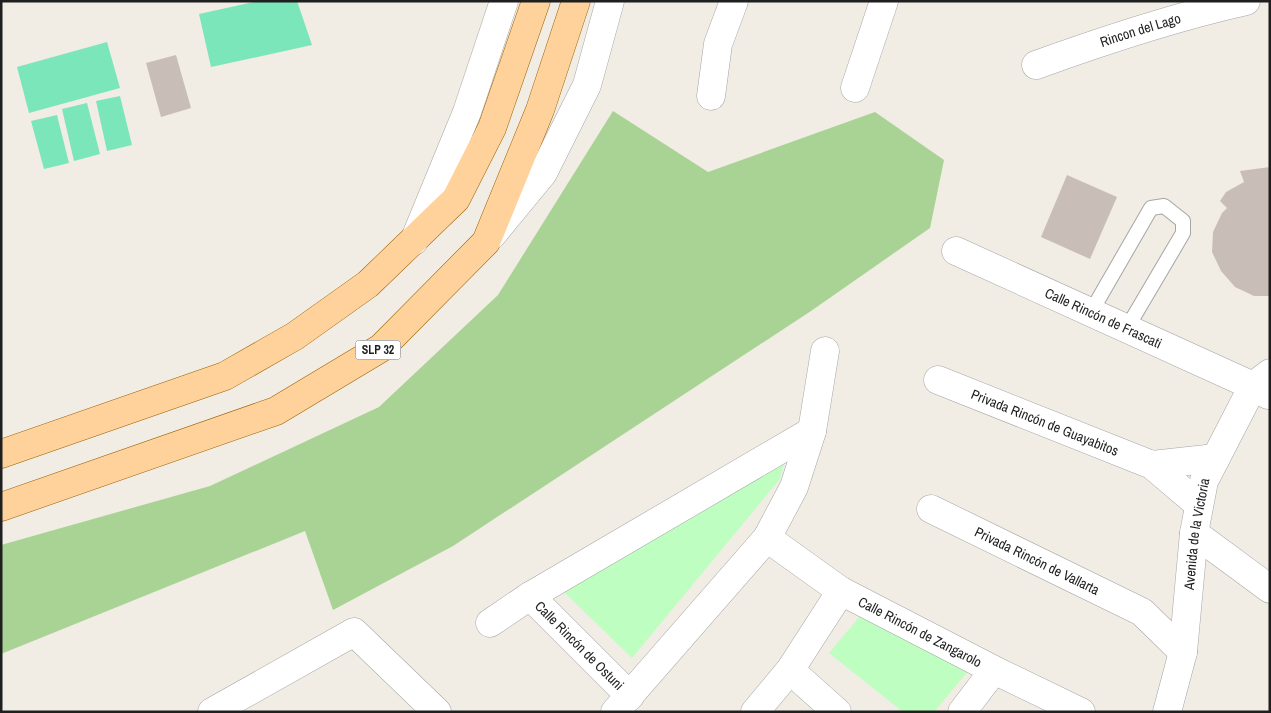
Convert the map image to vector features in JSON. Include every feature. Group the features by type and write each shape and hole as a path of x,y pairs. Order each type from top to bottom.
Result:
{"main road":[{"path":"1,454 225,376 295,336 368,284 456,200 492,128 536,1"},
{"name":"SLP 32","path":"1,507 276,411 381,348 486,242 540,110 576,1"}],"street":[{"path":"414,241 466,112 504,1"},
{"path":"486,242 543,173 587,85 610,1"},
{"path":"711,96 718,44 734,1"},
{"path":"855,88 884,1"},
{"name":"Rincon del Lago","path":"1036,65 1116,36 1202,11 1246,1"},
{"name":"Calle Rincón de Frascati","path":"956,250 1127,328 1264,385"},
{"name":"Calle Rincón de Ostuni","path":"812,431 530,596 623,704 767,538 794,487 812,431 826,351"},
{"name":"Privada Rincón de Guayabitos","path":"938,380 1152,465 1198,505"},
{"name":"Avenida de la Victoria","path":"1166,712 1183,652 1194,533 1204,481 1216,458 1264,385"},
{"name":"Privada Rincón de Guayabitos","path":"1152,465 1216,458"},
{"name":"Privada Rincón de Vallarta","path":"931,509 1142,612 1183,652"},
{"path":"1194,533 1270,589"},
{"name":"Calle Rincón de Zangarolo","path":"767,538 841,591 994,670 1081,712"},
{"path":"755,712 790,670 841,591"},
{"path":"490,623 530,596"},
{"name":"Privada Rincón de Vallarta","path":"1142,612 1188,610"},
{"path":"212,712 354,632 437,712"},
{"path":"790,670 838,712"},
{"path":"962,712 994,670"}],"lane":[{"path":"1091,312 1151,208 1164,206 1183,221 1183,232 1127,328"}],"green space":[{"path":"258,1 297,1 312,45 211,67 199,14"},
{"path":"107,42 120,88 29,113 17,67"},
{"path":"120,96 132,145 107,151 96,101"},
{"path":"87,103 100,154 74,161 62,109"},
{"path":"613,111 708,172 875,112 944,160 930,228 811,311 453,546 333,610 305,531 1,654 1,545 210,486 379,407 498,295"},
{"path":"57,115 69,163 44,169 31,121"},
{"path":"784,463 780,479 632,658 563,591"},
{"path":"866,609 974,664 934,712 903,712 829,653"}],"building":[{"path":"176,55 191,108 161,117 146,63"},
{"path":"1270,167 1270,296 1254,296 1235,287 1221,271 1212,252 1213,232 1222,213 1227,208 1220,201 1226,192 1244,182 1240,171"},
{"path":"1067,175 1117,197 1090,259 1041,237"}]}
